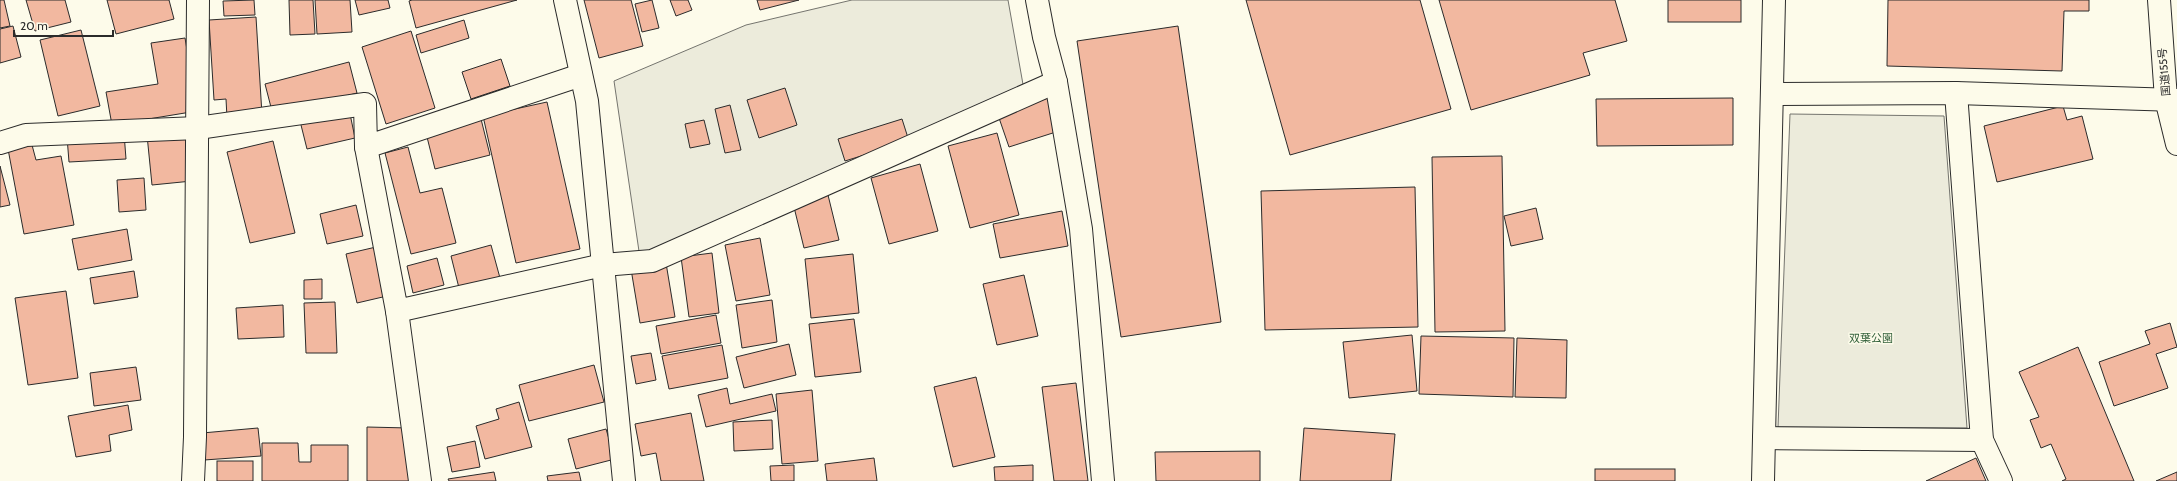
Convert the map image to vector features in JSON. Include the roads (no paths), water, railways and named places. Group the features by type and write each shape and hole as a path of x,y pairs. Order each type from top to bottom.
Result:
{"main road":[{"path":"193,481 198,128 198,0"},
{"path":"565,0 587,101 624,481"},
{"path":"1037,0 1044,37 1056,82 1081,229 1103,481"},
{"path":"1763,481 1774,0"},
{"name":"国道155号","path":"2159,0 2177,144"},
{"path":"366,147 581,75"},
{"path":"397,311 603,265 652,261 1056,82"},
{"path":"1773,94 1956,93 2172,99"},
{"path":"1956,93 1982,440 2001,481"},
{"path":"0,143 26,135 198,128 365,104 366,147 397,311 420,481"},
{"path":"1764,438 1982,440"}],"park label":[{"name":"双葉公園","path":"1871,338"}]}
